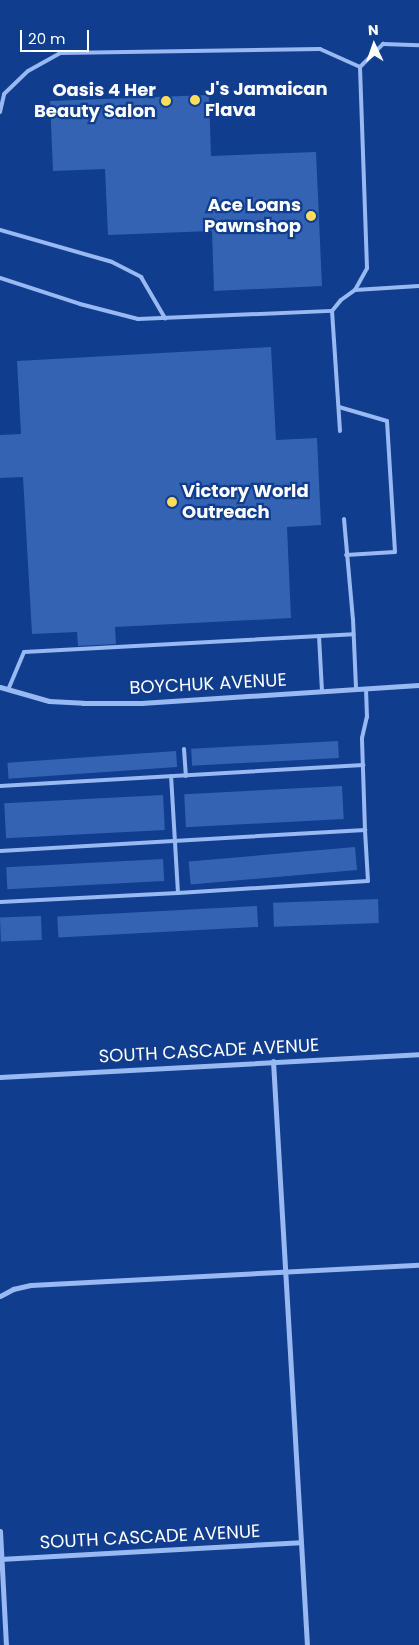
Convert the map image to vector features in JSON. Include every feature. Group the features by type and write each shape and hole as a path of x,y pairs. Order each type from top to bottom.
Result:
{"street":[{"name":"BOYCHUK AVENUE","path":"0,688 49,701 83,704 141,703 419,685"},
{"name":"SOUTH CASCADE AVENUE","path":"0,1077 419,1054"},
{"path":"273,1061 307,1645"},
{"path":"0,1296 13,1289 31,1285 419,1265"},
{"path":"0,1531 6,1645"},
{"name":"SOUTH CASCADE AVENUE","path":"1,1559 301,1542"}],"lane":[{"path":"340,431 332,312 341,300 355,290 367,268 360,67 383,44 419,45"},
{"path":"0,112 4,94 28,71 60,54 320,50 360,67"},
{"path":"0,230 112,262 141,277 165,318"},
{"path":"0,278 80,304 138,319 332,312"},
{"path":"355,290 419,286"},
{"path":"339,407 387,422 396,552 346,554"},
{"path":"344,519 354,634 356,689"},
{"path":"8,690 24,652 354,634"},
{"path":"319,636 322,691"},
{"path":"0,902 368,882 362,738 367,717 366,689"},
{"path":"184,749 186,776"},
{"path":"0,786 363,766"},
{"path":"171,776 178,893"},
{"path":"0,852 365,830"}],"building":[{"path":"209,95 211,156 316,152 322,286 214,291 212,231 108,235 105,169 53,171 50,101"},
{"name":"Victory World Outreach","path":"271,347 276,440 317,438 321,525 287,527 291,618 115,627 116,644 78,646 77,632 32,634 23,477 0,478 0,435 21,434 17,361"},
{"path":"338,741 339,758 192,766 191,749"},
{"path":"176,751 177,767 9,779 7,763"},
{"path":"342,786 344,819 186,827 184,794"},
{"path":"163,795 165,830 6,838 4,803"},
{"path":"355,847 357,870 191,884 189,862"},
{"path":"163,859 164,881 7,889 6,867"},
{"path":"378,899 379,923 274,927 273,903"},
{"path":"257,906 258,927 58,937 57,916"},
{"path":"41,916 42,940 1,941 0,917"}],"place":[{"name":"J's Jamaican Flava","path":"195,100"},
{"name":"Oasis 4 Her Beauty Salon","path":"166,101"},
{"name":"Ace Loans Pawnshop","path":"311,216"},
{"name":"Victory World Outreach","path":"172,502"}]}
